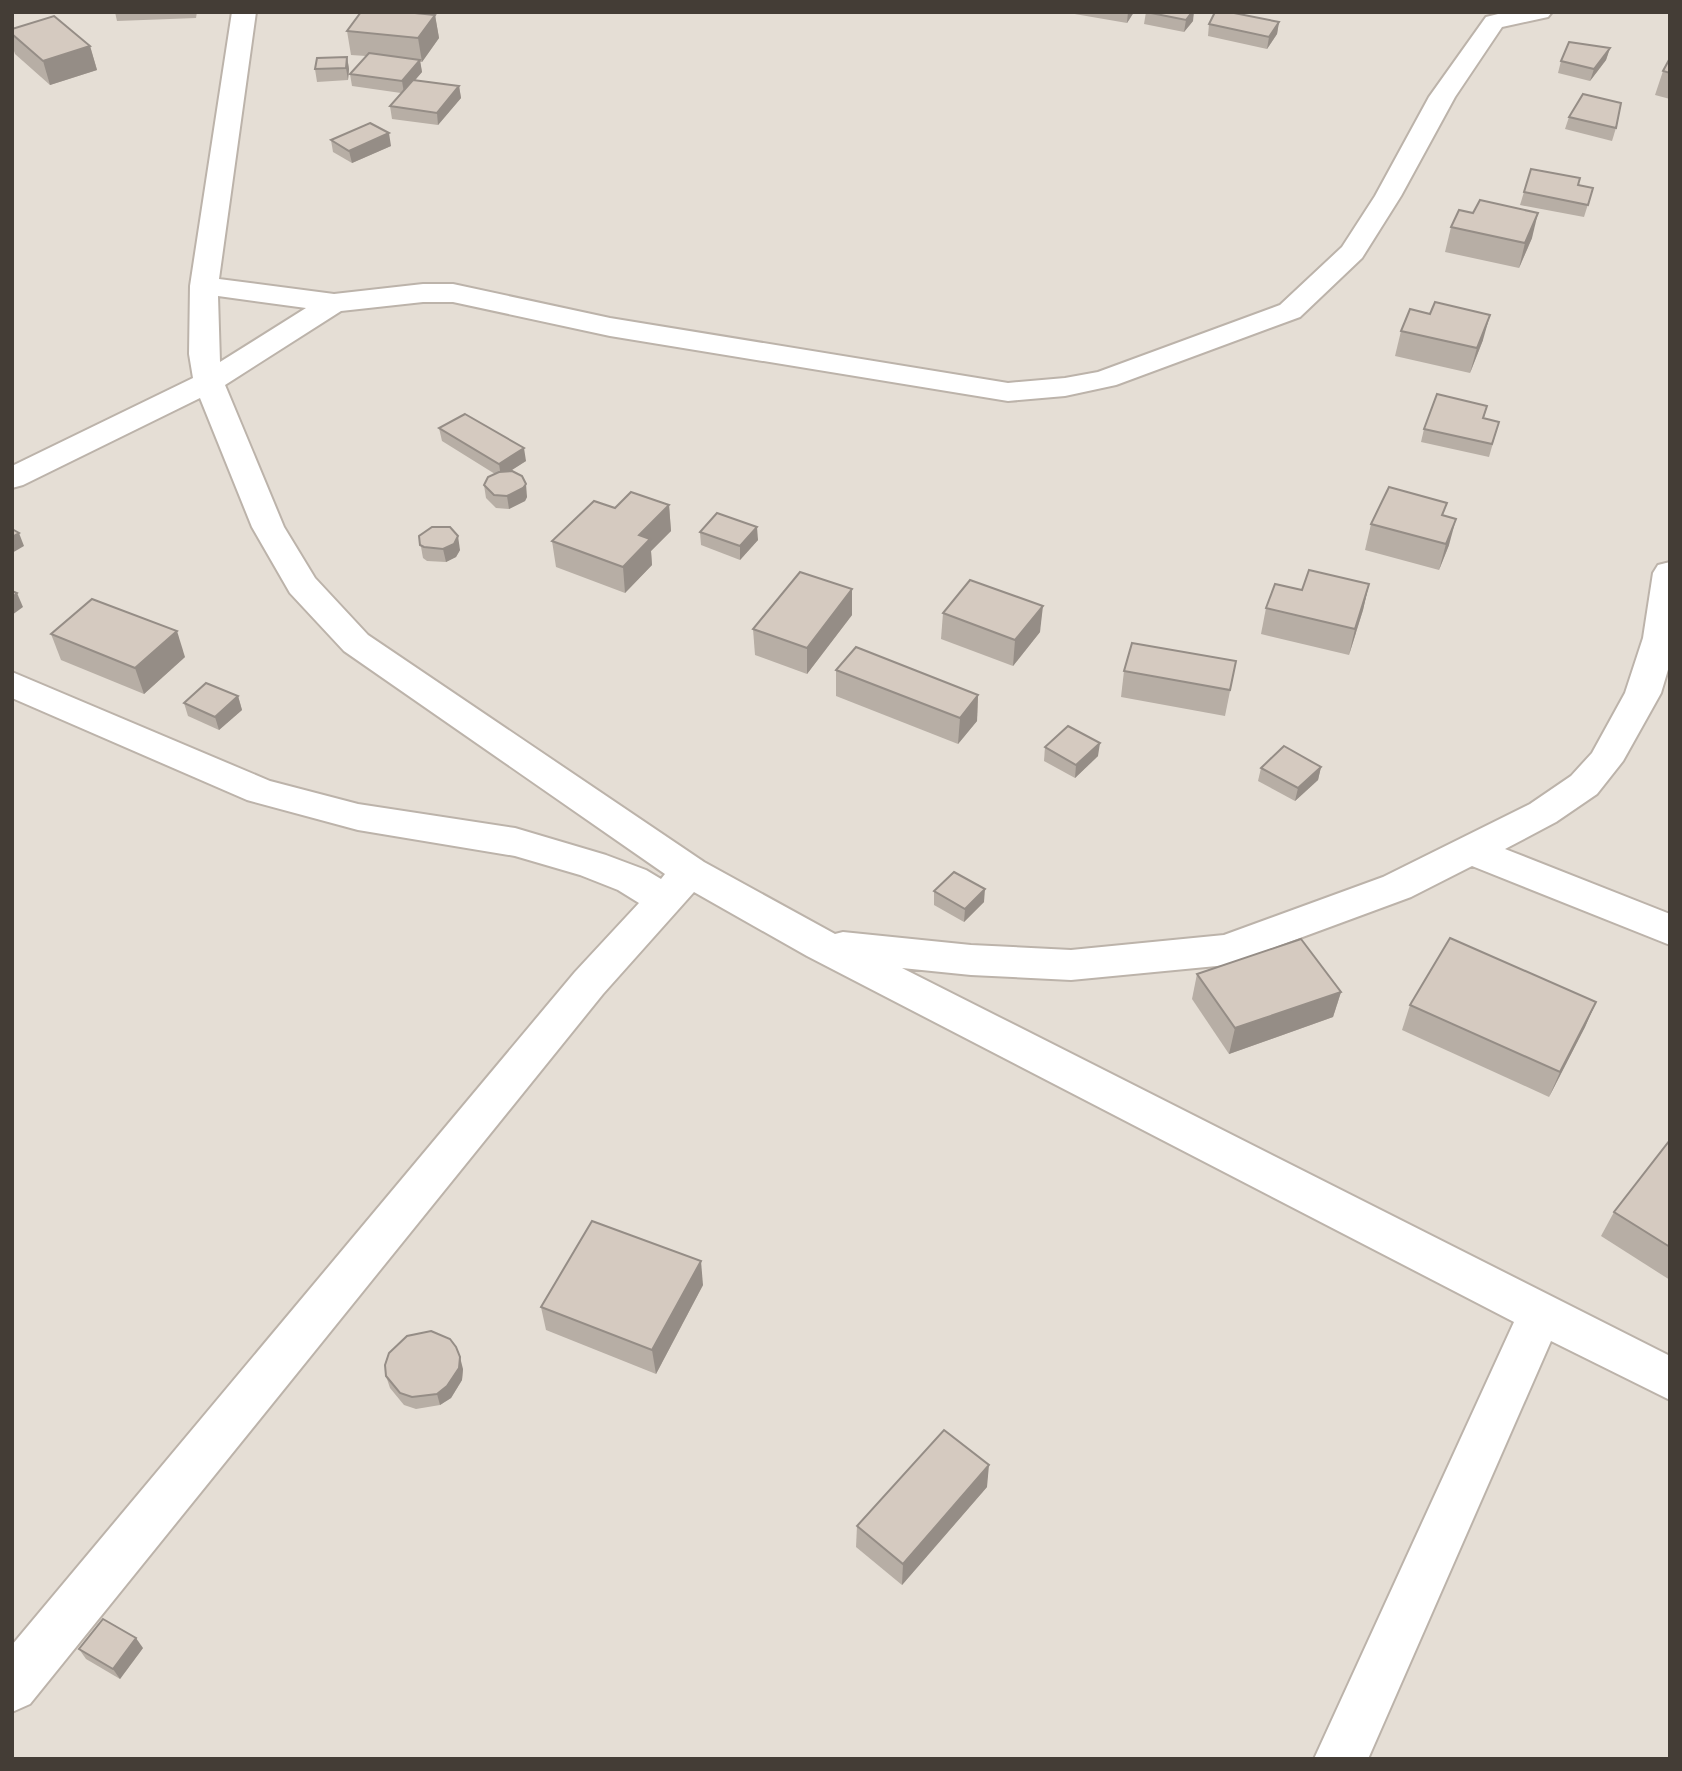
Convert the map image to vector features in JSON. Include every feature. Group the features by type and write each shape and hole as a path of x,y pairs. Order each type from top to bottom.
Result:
{"street":[{"path":"244,12 204,286 204,354 209,382 268,527 302,585 356,643 676,885 821,945 1670,1379"},
{"path":"204,286 334,303 423,293 453,293 610,327 1008,391 1065,387 1105,379 1290,311 1352,252 1388,196 1443,97 1494,22 1541,12"},
{"path":"12,478 209,382 334,303"},
{"path":"821,945 971,960 1071,965 1227,950 1397,887 1543,813 1584,785 1605,761 1643,693 1660,638 1670,573"},
{"path":"12,684 260,791 358,817 515,842 632,880 676,885"},
{"path":"1470,850 1670,930"},
{"path":"12,1686 580,994 676,885"},
{"path":"1341,1759 1541,1313"}],"shaded area":[{"path":"12,12 1670,12 1670,1759 12,1759"}],"building":[{"path":"361,12 435,15 418,38 347,31"},
{"path":"1146,12 1192,12 1186,20"},
{"path":"1215,12 1229,12 1279,22 1269,37 1209,24"},
{"path":"54,16 90,46 43,61 12,34 12,29"},
{"path":"1569,42 1610,48 1594,69 1561,61"},
{"path":"369,53 420,60 402,81 350,74"},
{"path":"347,57 346,68 315,69 317,58"},
{"path":"1670,58 1670,73 1663,71"},
{"path":"413,80 459,86 437,113 390,106"},
{"path":"1583,94 1621,103 1616,128 1569,117"},
{"path":"370,123 389,133 349,151 331,140"},
{"path":"1531,169 1580,178 1578,185 1593,188 1588,205 1524,192"},
{"path":"1480,200 1538,213 1525,243 1451,227 1459,210 1473,213"},
{"path":"1435,302 1490,315 1477,348 1401,331 1410,309 1430,314"},
{"path":"1437,394 1487,406 1483,418 1499,422 1492,444 1424,429"},
{"path":"465,414 524,448 499,464 439,428"},
{"path":"512,471 522,476 526,484 523,488 507,496 494,495 484,485 488,477 499,472"},
{"path":"1389,487 1447,503 1442,515 1456,519 1446,544 1371,524"},
{"path":"631,492 669,505 639,535 650,539 623,567 552,541 594,501 615,508"},
{"path":"717,513 757,527 740,546 700,532"},
{"path":"432,527 450,527 458,536 454,544 443,549 420,545 419,536"},
{"path":"1309,570 1369,584 1355,629 1266,608 1275,584 1302,590"},
{"path":"800,572 852,589 807,648 753,629"},
{"path":"970,580 1043,606 1015,640 943,613"},
{"path":"92,599 177,631 135,668 51,634"},
{"path":"1132,643 1236,661 1230,690 1124,671"},
{"path":"856,647 978,695 960,718 836,670"},
{"path":"206,683 238,696 215,717 184,703"},
{"path":"1068,726 1100,743 1076,765 1045,747"},
{"path":"1284,746 1321,767 1298,788 1261,768"},
{"path":"954,872 985,889 965,909 934,891"},
{"path":"1450,938 1596,1002 1560,1072 1410,1005"},
{"path":"1301,939 1341,992 1235,1028 1197,974"},
{"path":"1670,1140 1670,1247 1614,1212"},
{"path":"592,1221 701,1261 652,1350 541,1307"},
{"path":"431,1331 450,1339 460,1357 459,1368 447,1386 437,1394 412,1397 400,1393 386,1376 385,1365 389,1353 407,1336"},
{"path":"944,1430 989,1465 903,1564 857,1526"},
{"path":"103,1619 136,1638 113,1669 79,1649"}]}
